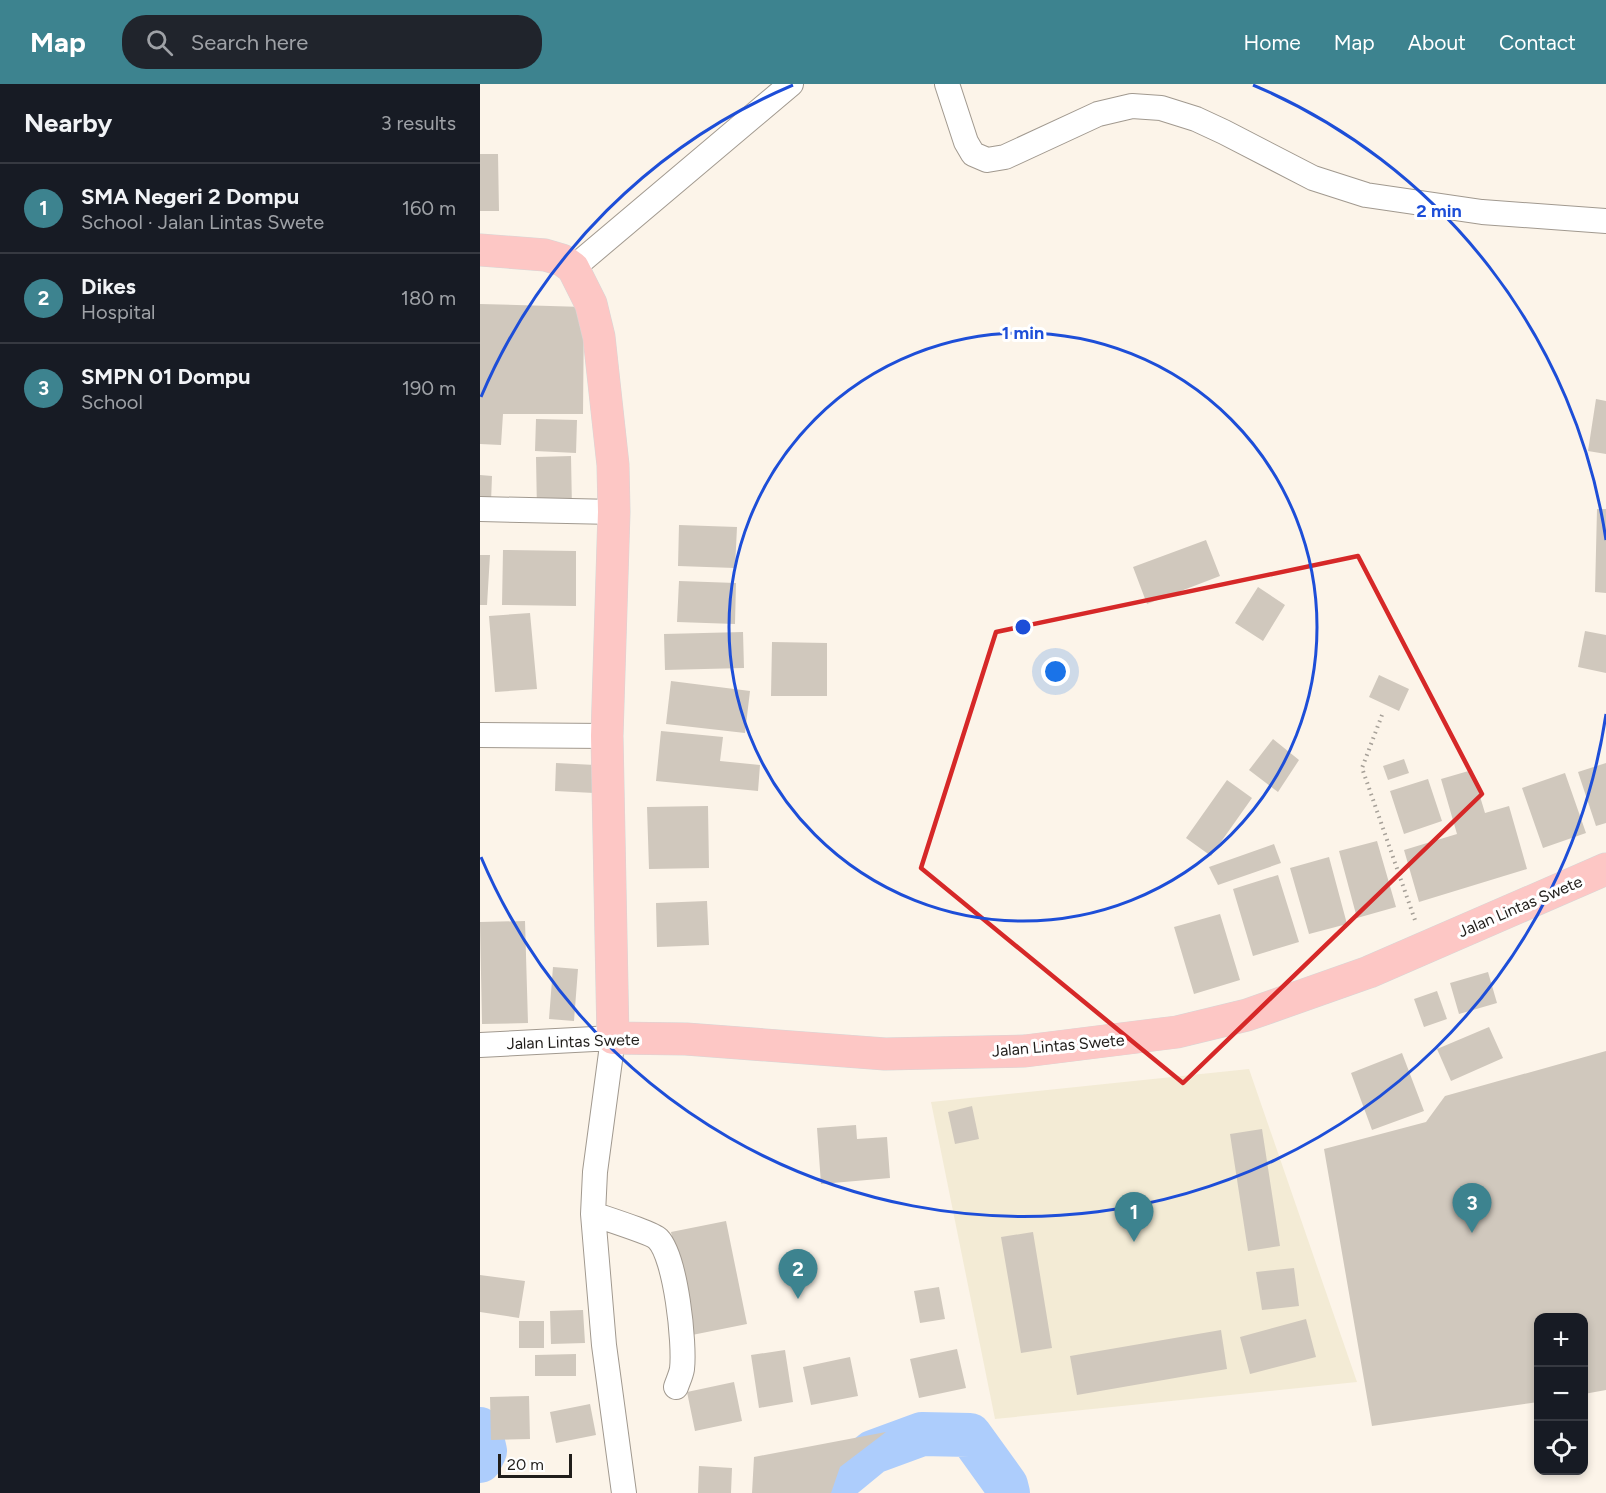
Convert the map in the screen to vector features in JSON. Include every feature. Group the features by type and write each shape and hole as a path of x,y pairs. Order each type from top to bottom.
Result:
{"main road":[{"path":"480,250 545,255 562,260 573,268 591,304 599,337 613,465 614,512 607,736 613,1038"},
{"name":"Jalan Lintas Swete","path":"613,1038 686,1039 885,1054 1036,1050 1177,1032 1247,1015 1369,972 1606,869"}],"street":[{"path":"573,268 791,84"},
{"path":"946,84 966,142 973,154 987,160 1005,157 1098,114 1132,106 1161,108 1196,119 1313,178 1366,195 1482,212 1606,221"},
{"path":"480,509 614,512"},
{"path":"480,735 607,736"},
{"path":"613,1038 593,1214 604,1345 624,1493"},
{"name":"Jalan Lintas Swete","path":"480,1046 613,1038"},
{"path":"593,1214 657,1239 667,1255 673,1270 683,1351 682,1372 676,1387"}],"path":[{"path":"1382,715 1362,768 1424,947"}],"highlighted area":[{"path":"1358,556 1482,794 1183,1083 921,868 996,632"}],"shaded area":[{"path":"1249,1069 1357,1382 995,1419 931,1102"}],"building":[{"path":"480,154 498,154 499,211 480,211"},
{"path":"480,304 584,307 583,414 503,414 501,445 480,444"},
{"path":"1596,399 1606,401 1606,454 1588,451"},
{"path":"536,419 577,420 576,453 535,451"},
{"path":"571,456 572,509 537,511 536,457"},
{"path":"480,475 492,476 491,502 480,502"},
{"path":"1597,509 1606,509 1606,593 1595,592"},
{"path":"679,525 737,527 735,568 678,566"},
{"path":"1206,540 1220,576 1147,604 1133,567"},
{"path":"503,550 576,551 576,606 502,605"},
{"path":"480,555 490,555 487,605 480,605"},
{"path":"679,581 736,583 735,624 677,622"},
{"path":"1258,587 1285,605 1263,641 1235,623"},
{"path":"530,613 537,689 495,692 489,616"},
{"path":"1585,631 1606,635 1606,673 1578,667"},
{"path":"743,632 744,668 665,670 664,634"},
{"path":"772,642 827,643 827,696 771,696"},
{"path":"1379,675 1409,689 1399,711 1369,697"},
{"path":"671,681 750,691 745,733 666,724"},
{"path":"661,731 723,737 720,761 760,765 758,791 656,781"},
{"path":"1273,739 1299,760 1278,792 1249,770"},
{"path":"1404,759 1409,773 1388,780 1383,766"},
{"path":"556,763 595,765 594,793 555,791"},
{"path":"1606,763 1606,823 1596,826 1578,772"},
{"path":"1472,770 1485,813 1509,806 1527,869 1419,902 1404,850 1457,834 1441,779"},
{"path":"1565,773 1586,833 1543,848 1522,788"},
{"path":"1428,779 1442,821 1404,834 1390,791"},
{"path":"1227,780 1252,798 1211,856 1186,838"},
{"path":"708,806 709,868 649,869 647,807"},
{"path":"1377,841 1396,907 1357,918 1339,851"},
{"path":"1274,844 1281,863 1218,885 1209,867"},
{"path":"1329,857 1347,924 1309,934 1290,868"},
{"path":"1278,875 1299,942 1253,956 1233,889"},
{"path":"707,901 709,945 657,947 656,903"},
{"path":"1220,914 1240,980 1194,994 1174,927"},
{"path":"525,921 528,1023 482,1024 480,922"},
{"path":"553,967 578,969 574,1021 549,1019"},
{"path":"1488,972 1497,1003 1459,1014 1450,983"},
{"path":"1437,991 1447,1019 1424,1027 1414,999"},
{"path":"1489,1027 1503,1058 1451,1081 1437,1049"},
{"path":"1606,1051 1606,1390 1588,1393 1588,1313 1534,1313 1534,1403 1372,1426 1324,1149 1426,1122 1445,1096"},
{"path":"1402,1053 1424,1111 1372,1130 1351,1073"},
{"path":"972,1106 979,1139 955,1144 948,1112"},
{"path":"856,1125 857,1139 887,1137 890,1178 821,1184 817,1128"},
{"path":"1262,1129 1280,1246 1248,1251 1230,1134"},
{"path":"726,1221 747,1324 692,1335 671,1232"},
{"path":"1033,1232 1052,1348 1021,1353 1001,1237"},
{"path":"1294,1268 1299,1306 1262,1310 1256,1272"},
{"path":"480,1275 525,1281 519,1318 480,1312"},
{"path":"939,1287 945,1319 920,1323 914,1291"},
{"path":"583,1310 585,1343 551,1344 550,1311"},
{"path":"1306,1319 1316,1357 1250,1374 1240,1337"},
{"path":"519,1321 544,1321 544,1348 519,1348"},
{"path":"1221,1330 1227,1369 1077,1395 1070,1356"},
{"path":"957,1349 966,1388 919,1398 910,1359"},
{"path":"785,1350 793,1402 759,1408 751,1355"},
{"path":"576,1354 576,1376 535,1376 535,1355"},
{"path":"850,1357 858,1396 811,1405 803,1367"},
{"path":"734,1382 742,1421 695,1431 687,1392"},
{"path":"529,1396 530,1439 491,1440 490,1397"},
{"path":"590,1404 596,1435 556,1443 550,1412"},
{"path":"886,1432 840,1467 831,1493 752,1493 754,1457"},
{"path":"699,1466 732,1468 731,1493 698,1493"}],"waterway":[{"path":"480,1429 485,1451 480,1461"},
{"path":"834,1493 839,1480 873,1452 922,1434 970,1435 1006,1485 1008,1493"}],"place":[{"name":"SMPN 01 Dompu","path":"1472,1233"},
{"name":"SMA Negeri 2 Dompu","path":"1134,1242"},
{"name":"Dikes","path":"798,1299"}]}
